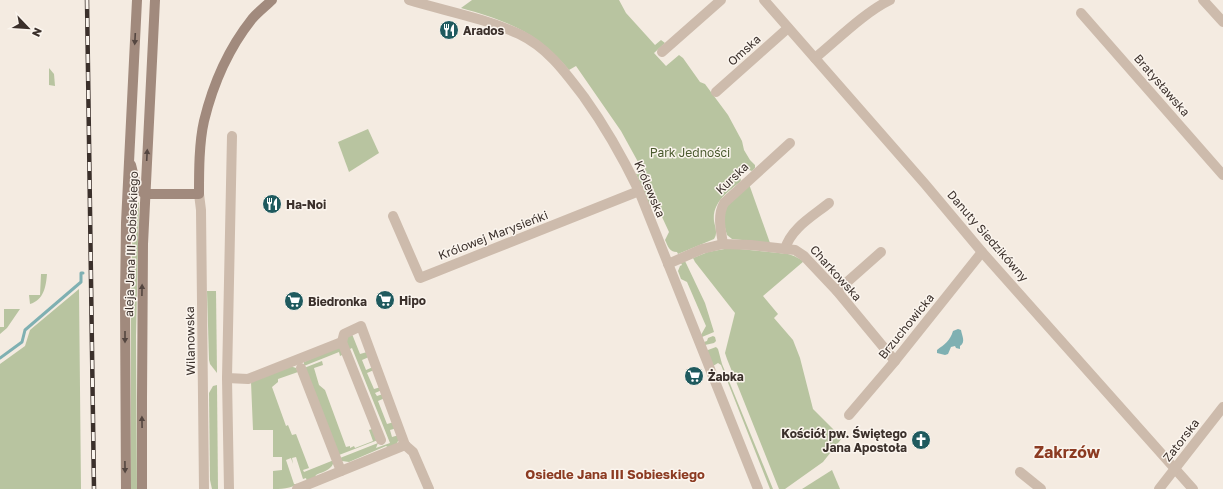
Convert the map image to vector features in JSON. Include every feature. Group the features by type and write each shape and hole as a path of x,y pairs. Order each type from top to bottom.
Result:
{"main road":[{"name":"aleja Jana III Sobieskiego","path":"126,489 125,299 127,190 137,0"},
{"name":"aleja Jana III Sobieskiego","path":"142,489 143,244 155,0"},
{"name":"Wilanowska","path":"198,194 204,122 215,85 225,61 236,42 253,18 272,0"},
{"path":"129,158 137,186 141,192 146,194 198,194"}],"street":[{"name":"Królewska","path":"409,0 439,7 499,26 520,35 536,44 554,58 565,71 612,137 639,191 758,489"},
{"path":"662,52 721,0"},
{"name":"Danuty Siedzikówny","path":"764,0 982,252 1193,489"},
{"path":"815,58 875,9 890,0"},
{"path":"1203,0 1223,22"},
{"name":"Bratysławska","path":"1081,13 1223,175"},
{"name":"Omska","path":"716,92 788,28"},
{"path":"229,489 227,378 232,136"},
{"name":"Kurska","path":"723,244 720,216 721,208 724,203 790,143"},
{"name":"Królowej Marysieńki","path":"393,216 420,278 639,191"},
{"name":"Wilanowska","path":"198,194 201,210 204,489"},
{"path":"785,249 787,242 795,231 829,203"},
{"name":"Charkowska","path":"668,264 702,249 723,244 751,245 795,250 804,256 837,291 894,361"},
{"path":"837,291 881,252"},
{"name":"Brzuchowicka","path":"849,415 982,252"},
{"path":"381,440 342,342 344,334 361,326 405,446 413,452 429,489"},
{"path":"227,378 248,379 342,342"},
{"path":"301,368 341,471"},
{"name":"Zatorska","path":"1159,489 1223,408"},
{"path":"297,489 405,446"},
{"path":"1020,472 1041,489"}],"green space":[{"name":"Park Jedności","path":"472,0 619,0 626,13 655,45 661,40 665,43 654,53 666,66 679,55 683,58 700,82 705,84 728,115 742,141 744,150 755,165 755,168 752,171 746,167 738,174 741,180 740,182 718,203 714,214 716,232 714,239 678,254 677,252 670,250 665,240 669,232 656,204 650,207 636,174 643,171 621,131 576,66 569,70 546,46 521,30 507,23 461,8"},
{"path":"49,68 54,74 55,86 49,85"},
{"path":"368,129 379,153 349,172 338,142"},
{"path":"749,184 770,243 732,239 727,235 724,218 725,211 731,201"},
{"path":"139,202 136,336 137,489 131,489 131,293 133,208 135,204"},
{"path":"730,248 788,254 804,261 763,296 778,314 774,318 793,340 800,358 813,409 842,438 823,462 785,489 779,489 725,353 735,313 693,258 708,252"},
{"path":"685,261 705,303 714,332 702,337 701,335 706,326 687,282 681,279 678,271 682,265 681,263"},
{"path":"41,274 47,274 43,292 35,302 30,304 29,295 40,295"},
{"path":"79,289 81,489 0,489 0,364 25,346 30,330"},
{"path":"207,291 216,291 217,373 210,364 209,360"},
{"path":"4,309 20,309 7,328 0,334 0,327 4,327"},
{"path":"352,334 360,354 367,352 369,357 362,360 366,370 373,367 374,370 367,373 374,389 381,387 382,390 375,393 377,396 383,394 385,398 378,401 387,424 394,422 397,428 390,430 392,437 399,435 399,438 398,442 394,446 389,448 386,446 349,462 342,461 340,458 378,443 376,448 390,443 352,348 348,350 345,338"},
{"path":"713,336 715,337 716,341 705,345 704,342"},
{"path":"339,347 344,354 340,356 339,352 304,366 304,362"},
{"path":"716,347 773,489 770,489 721,365 718,363 713,366 707,352 708,350"},
{"path":"322,361 323,365 314,368 319,385 325,390 346,447 350,446 350,448 354,446 355,448 373,441 369,430 372,429 378,440 339,455 304,368"},
{"path":"290,366 296,368 298,372 278,379 278,382 272,387 286,426 288,425 292,435 296,434 309,468 303,470 304,472 334,460 330,468 316,475 314,479 307,482 306,478 303,479 296,457 292,458 293,464 291,458 286,460 294,484 298,483 289,488 273,489 273,471 282,470 282,457 273,457 273,430 253,430 251,382"},
{"path":"217,385 218,489 212,489 210,480 209,393 213,386"},
{"path":"832,470 840,489 802,489"}],"water":[{"path":"958,329 961,330 963,339 960,349 956,348 955,346 951,347 948,354 945,355 937,353 937,350 949,340 953,331"}],"waterway":[{"path":"0,358 22,342 25,330 81,282 81,273 83,273"}],"railway":[{"path":"87,0 94,489"}],"place":[{"name":"Arados","path":"449,30"},
{"name":"Ha-Noi","path":"272,204"},
{"name":"Hipo","path":"385,300"},
{"name":"Biedronka","path":"294,301"},
{"name":"Żabka","path":"694,376"},
{"name":"Kościół pw. Świętego Jana Apostoła","path":"921,440"}],"district":[{"name":"Zakrzów","path":"1067,452"},
{"name":"Osiedle Jana III Sobieskiego","path":"615,474"}]}
